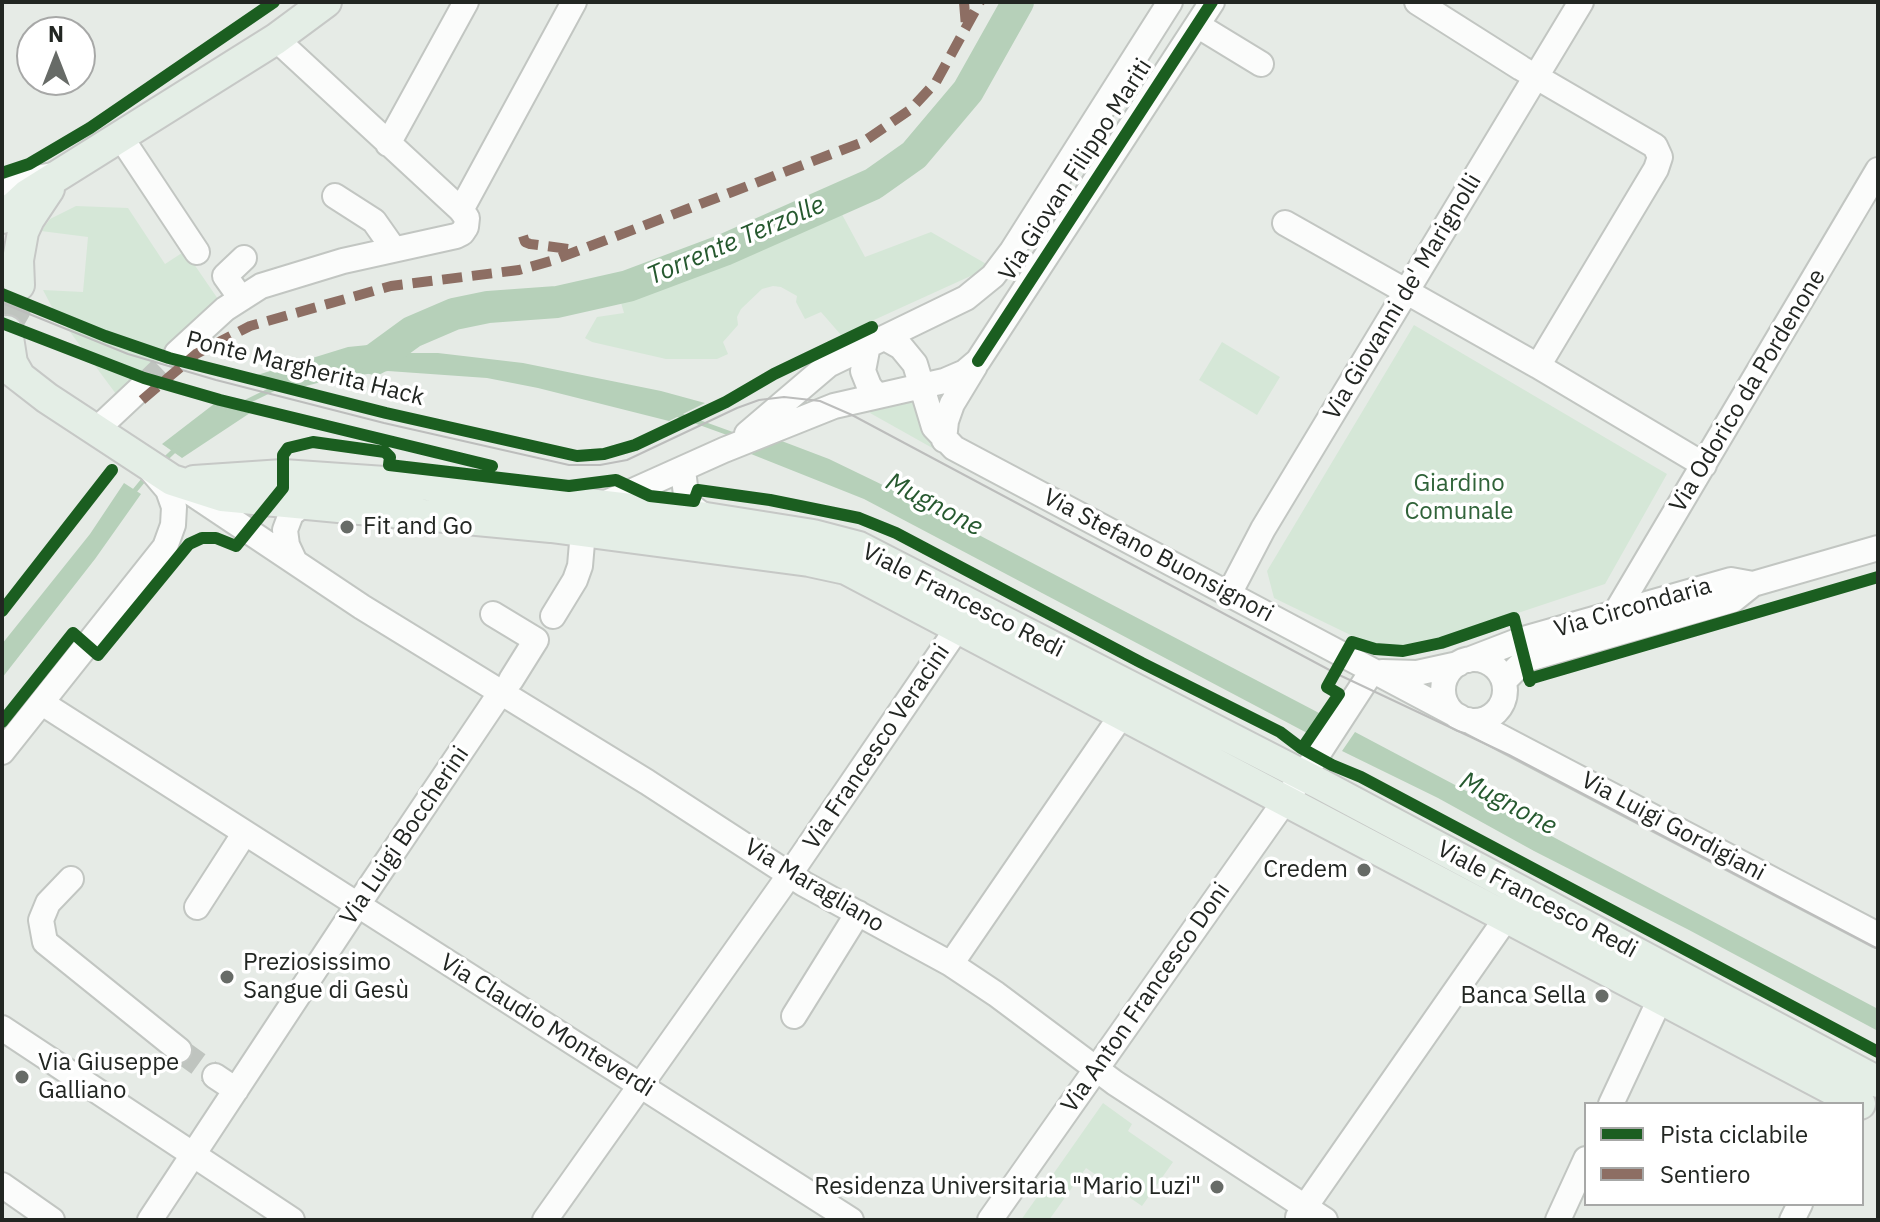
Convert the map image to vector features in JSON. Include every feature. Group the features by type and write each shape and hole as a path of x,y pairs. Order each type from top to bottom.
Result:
{"main road":[{"path":"2,218 19,201 59,174 276,39 326,2"},
{"path":"2,254 14,269 19,285 18,260 23,232 59,174"},
{"path":"4,331 11,370 168,480"},
{"name":"Viale Francesco Redi","path":"168,480 281,475 344,478 706,518 813,535 859,547 1302,775 1666,985 1853,1102"},
{"name":"Viale Francesco Redi","path":"168,480 234,498 306,502 570,529 835,565 959,626 1121,716 1302,775 1507,917 1666,985 1878,1082"}],"street":[{"path":"388,144 466,2"},
{"path":"177,353 240,297 278,280 393,248 462,233 464,218 574,2"},
{"name":"Via Giovan Filippo Mariti","path":"773,424 817,373 966,298 993,276 1170,2"},
{"name":"Via Giovan Filippo Mariti","path":"570,529 602,505 683,470 773,424 955,377 978,361 1212,2"},
{"path":"1417,2 1655,146 1660,157 1656,169 1538,366"},
{"name":"Via Giovanni de' Marignolli","path":"1229,594 1263,529 1581,2"},
{"path":"1197,25 1261,64"},
{"path":"276,39 464,218"},
{"path":"120,136 197,252"},
{"name":"Via Odorico da Pordenone","path":"1616,612 1878,170"},
{"path":"2,184 59,174"},
{"path":"335,196 374,221 393,248"},
{"path":"1285,223 1538,366 1704,465"},
{"path":"240,297 225,276 244,258"},
{"path":"877,396 862,368 877,341 896,342 910,357 934,427 944,440"},
{"path":"944,440 952,404 978,361"},
{"path":"96,430 144,385"},
{"name":"Via Stefano Buonsignori","path":"944,440 1464,718"},
{"path":"683,470 687,503 706,518"},
{"path":"2,752 165,547 173,525 174,507 168,480"},
{"name":"Via Maragliano","path":"168,480 371,613 506,686 790,875 951,964 1309,1216"},
{"path":"295,562 287,545 285,530 291,514 306,502"},
{"path":"553,616 580,566 570,529"},
{"name":"Via Circondaria","path":"1464,718 1483,719 1499,709 1505,695 1504,681 1525,660 1735,599 1753,584 1878,548"},
{"name":"Via Circondaria","path":"1463,662 1520,640 1731,580 1753,584"},
{"path":"493,614 536,640 506,686"},
{"name":"Via Francesco Veracini","path":"545,1220 790,875 959,626"},
{"path":"1464,718 1448,706 1444,691 1447,676 1463,662 1478,659 1492,665 1504,681"},
{"name":"Via Stefano Buonsignori","path":"1372,671 1409,674 1463,662"},
{"name":"Via Anton Francesco Doni","path":"990,1220 1372,671"},
{"name":"Via Luigi Boccherini","path":"150,1220 506,686"},
{"name":"Via Claudio Monteverdi","path":"42,703 851,1220"},
{"path":"951,964 1121,716"},
{"name":"Via Luigi Gordigiani","path":"1464,718 1878,935"},
{"path":"197,907 244,834"},
{"path":"71,879 48,903 41,920 45,942 179,1050"},
{"path":"794,1016 858,913"},
{"path":"1309,1216 1507,917"},
{"path":"1612,1102 1666,985"},
{"path":"2,1028 292,1220"},
{"path":"215,1076 236,1090"},
{"path":"1558,1220 1584,1163"},
{"path":"2,1185 52,1220"}],"green space":[{"path":"76,206 128,208 165,264 185,251 220,302 119,398 53,309 43,290 83,292 88,237 41,231 50,219"},
{"path":"838,207 865,257 931,232 988,265 975,274 841,335 821,312 805,319 796,302 797,296 781,287 762,289 741,309 737,317 738,325 723,342 728,354 717,359 666,359 585,338 597,317 624,313 619,296"},
{"name":"Giardino Comunale","path":"1414,325 1667,474 1605,584 1440,639 1390,648 1363,641 1274,598 1267,571"},
{"path":"1222,342 1280,377 1257,415 1199,380"},
{"path":"902,400 915,400 952,459 870,413 902,404"},
{"path":"1103,1103 1132,1124 1128,1131 1173,1162 1142,1206 1086,1168 1049,1220 1021,1220"}],"shaded area":[{"path":"368,345 406,353 438,353 523,363 705,403 669,421 487,378 388,371 298,388 254,376 348,347"},
{"path":"214,404 250,413 182,458 162,444"},
{"path":"779,440 829,459 889,488 1321,714 1309,734 864,499 751,454"},
{"path":"124,483 141,494 95,559 2,678 2,644 90,534"},
{"path":"1355,732 1878,1009 1878,1031 1438,798 1342,751"}],"waterway":[{"name":"Torrente Terzolle","path":"375,359 412,332 454,314 488,307 557,302 628,286 724,250 873,184 914,155 968,91 1018,2"},
{"name":"Mugnone","path":"228,411 287,382"},
{"name":"Mugnone","path":"676,414 734,435"},
{"name":"Mugnone","path":"162,462 178,447"},
{"name":"Mugnone","path":"132,494 146,477"}],"tunnel":[{"path":"4,330 16,309 19,285"},
{"path":"144,385 177,353"},
{"path":"179,1050 215,1076"}],"tram line":[{"path":"2,303 128,354 216,380 384,423 569,465 600,465 627,460 759,400 784,397 820,401 852,415 1335,673 1509,755 1878,949"}],"marked path":[{"path":"964,2 966,27"},
{"path":"142,400 196,354 250,326 391,286 519,270 551,261 863,142 911,109 936,82 980,2"},
{"path":"523,236 525,242 530,244 577,250"}],"cycle path":[{"path":"2,173 29,164 90,128 274,2"},
{"path":"978,361 1212,2"},
{"name":"Ponte Margherita Hack","path":"2,294 169,358 386,413 577,456 604,454 635,445 872,327"},
{"path":"2,323 144,378 220,400 492,466"},
{"path":"2,722 73,633 98,655 189,544 202,538 216,538 236,546 283,488 283,455 288,448 313,442 385,452 390,457 389,465 569,486 616,480 650,496 694,501 698,490 770,500 859,518 896,533 1280,732 1332,765 1361,777 1878,1052"},
{"path":"2,611 112,470"},
{"path":"1529,679 1878,577"},
{"path":"1305,744 1339,694 1327,687 1352,642 1375,649 1403,651 1441,643 1514,618 1530,681"}],"place":[{"name":"Fit and Go","path":"347,527"},
{"name":"Credem","path":"1364,870"},
{"name":"Preziosissimo Sangue di Gesù","path":"227,977"},
{"name":"Banca Sella","path":"1602,996"},
{"name":"Via Giuseppe Galliano","path":"22,1077"},
{"name":"Residenza Universitaria \"Mario Luzi\"","path":"1217,1187"}]}
